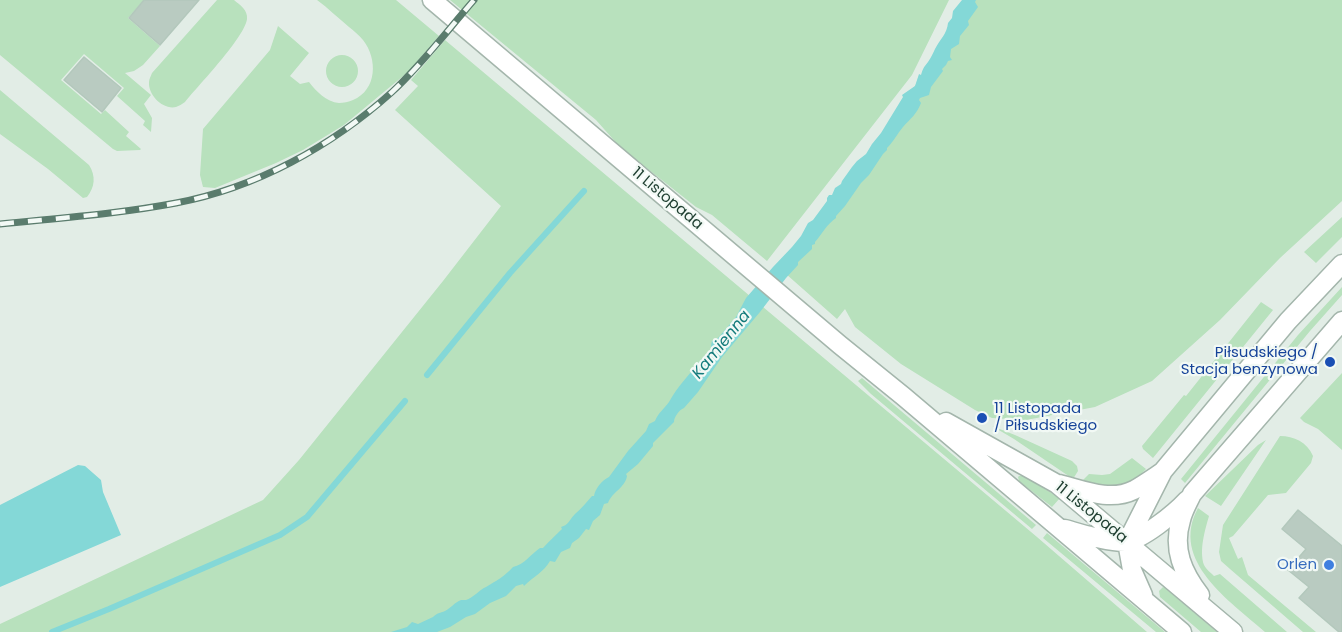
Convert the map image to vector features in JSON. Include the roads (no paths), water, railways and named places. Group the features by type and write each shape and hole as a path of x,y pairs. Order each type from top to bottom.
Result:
{"street":[{"name":"11 Listopada","path":"432,0 1182,632"},
{"path":"1147,602 1132,570 1127,542 1163,471 1288,321 1342,264"},
{"path":"1056,526 1089,536 1127,542 1162,522 1192,494 1342,321"},
{"name":"11 Listopada","path":"903,396 1057,484 1233,632"},
{"path":"1057,484 1105,495 1119,495 1134,490 1163,471"},
{"path":"1192,494 1180,521 1178,537 1182,567 1189,581 1218,618"}],"water":[{"name":"Kamienna","path":"962,0 976,0 978,7 968,21 969,25 960,36 959,44 951,49 952,60 948,61 942,69 929,95 920,98 921,103 915,113 836,218 812,245 812,249 798,262 798,265 722,357 698,392 677,414 674,422 653,443 638,464 626,474 624,484 608,503 604,504 600,515 593,521 589,530 586,529 570,548 561,552 555,562 550,561 524,586 523,584 516,586 506,596 450,627 437,632 391,632 407,627 412,622 418,624 447,610 461,600 471,598 543,548 562,529 561,527 567,524 594,496 599,485 609,477 646,431 649,424 655,421 708,353 712,341 718,338 736,317 746,298 792,247 827,201 829,195 832,195 852,167 866,154 903,97 902,95 915,86 919,74 921,75 945,33 953,11"},
{"path":"78,465 85,466 101,480 103,492 121,535 0,587 0,505"}],"waterway":[{"path":"427,375 510,273 584,191"},
{"path":"52,632 280,535 307,517 405,401"}],"railway":[{"path":"0,224 154,207 206,196 264,176 318,147 369,112 414,70 474,0"}],"place":[{"name":"Piłsudskiego / Stacja benzynowa","path":"1330,362"},
{"name":"11 Listopada / Piłsudskiego","path":"982,418"},
{"name":"Orlen","path":"1329,565"}]}
